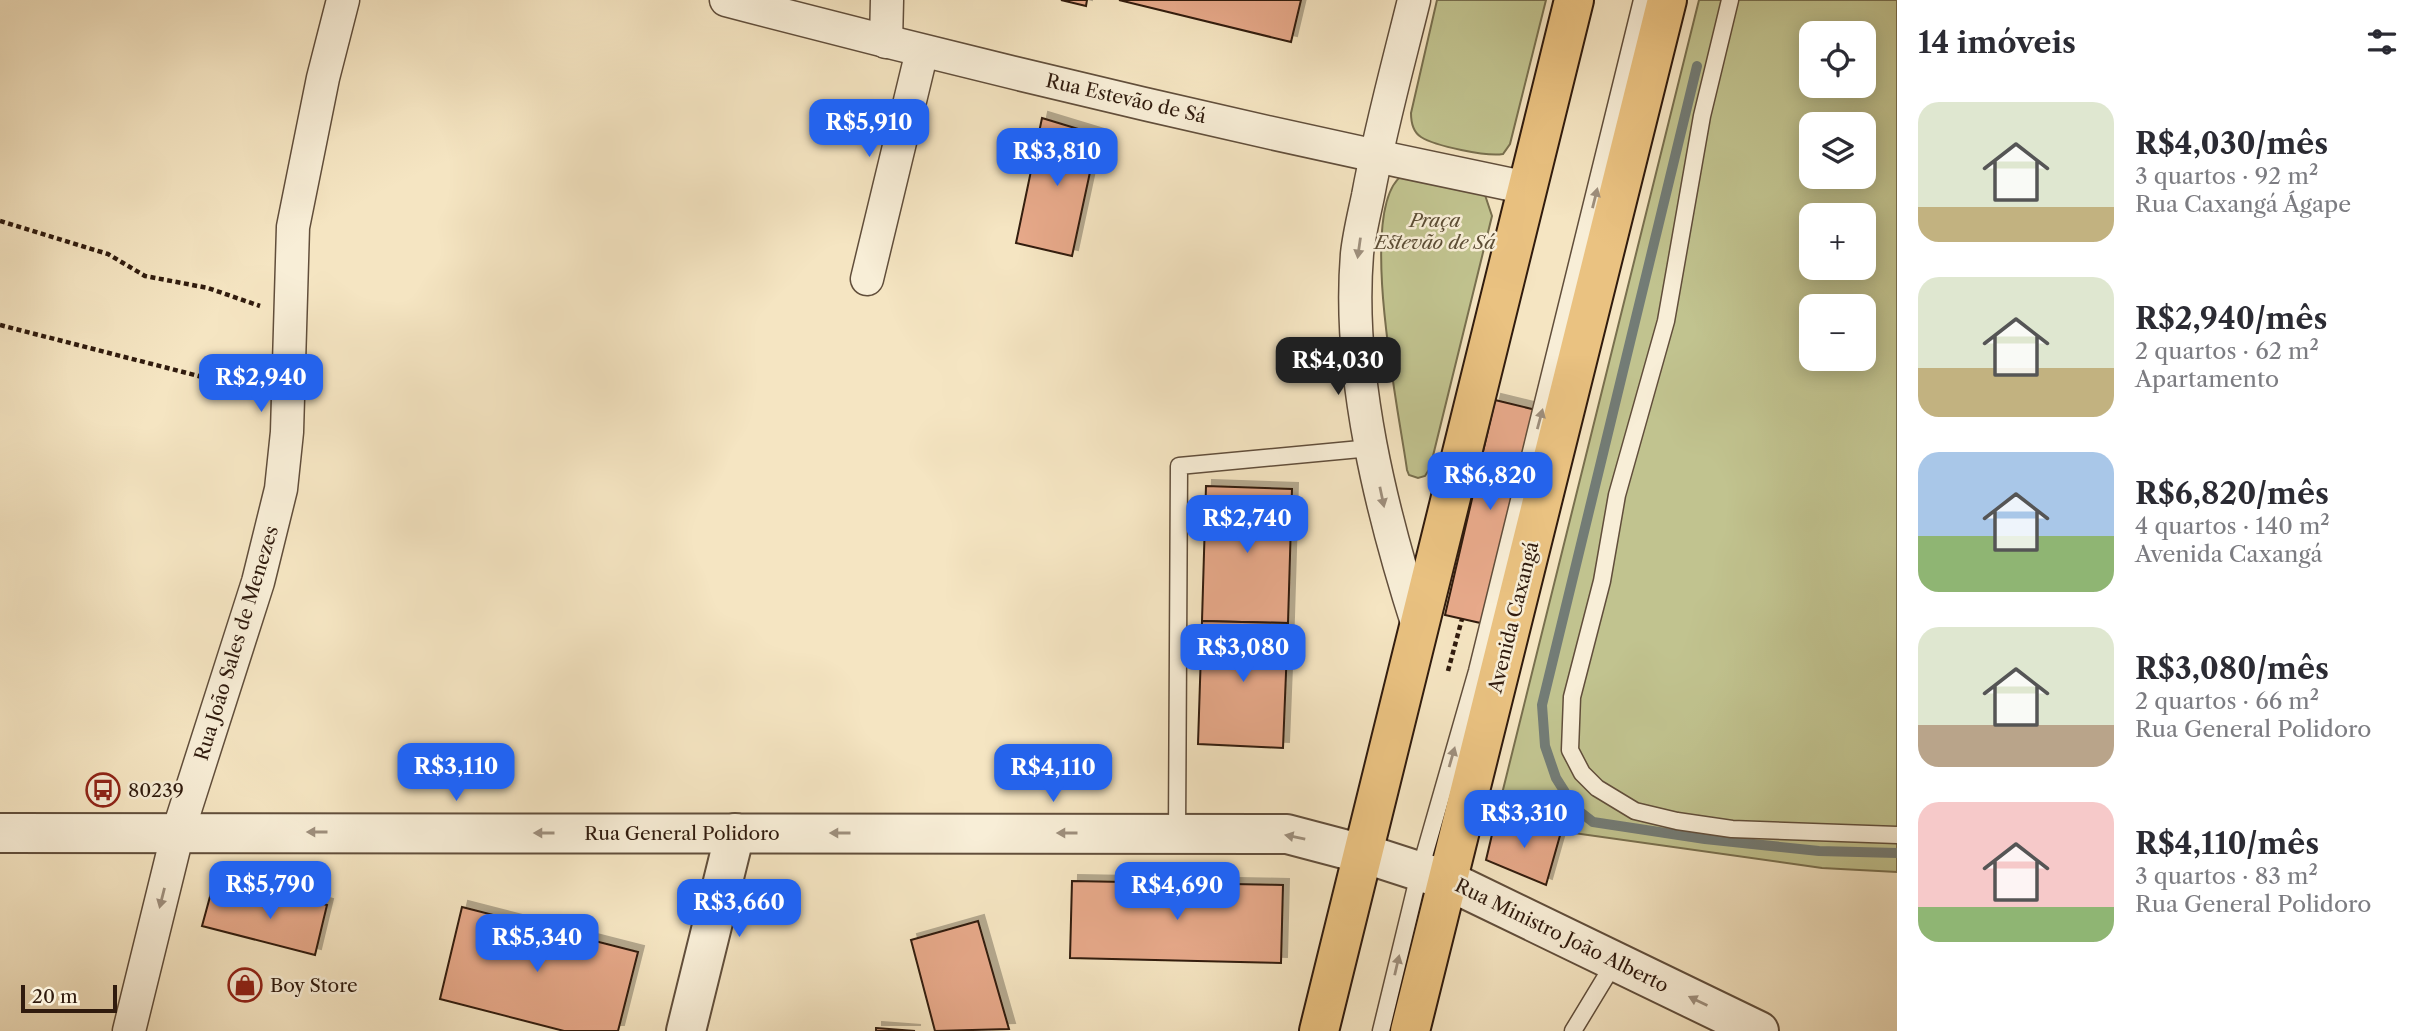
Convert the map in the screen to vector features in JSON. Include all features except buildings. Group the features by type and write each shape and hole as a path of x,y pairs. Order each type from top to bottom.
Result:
{"main road":[{"path":"1319,1031 1369,855 1419,629 1574,0"},
{"name":"Avenida Caxangá","path":"1410,1031 1434,875 1667,0"}],"street":[{"name":"Rua João Sales de Menezes","path":"130,1031 178,832 258,582 281,489 288,400 293,227 323,78 344,0"},
{"name":"Rua Estevão de Sá","path":"726,0 922,51 1375,156 1528,188"},
{"path":"886,42 887,0"},
{"path":"1414,0 1375,156 1357,254 1358,340 1371,448 1392,547 1419,629"},
{"path":"867,279 922,51"},
{"name":"Rua General Polidoro","path":"0,833 1287,834 1369,855"},
{"path":"686,1031 735,833"},
{"name":"Rua Ministro João Alberto","path":"1369,855 1434,875 1759,1031"}],"lane":[{"path":"1381,1031 1434,875 1477,671 1642,0"},
{"path":"1730,0 1702,116 1666,321 1617,495 1602,581 1572,697 1570,750 1581,773 1597,788 1635,811 1677,821 1732,829 1897,835"},
{"path":"1177,834 1179,466 1371,448"},
{"path":"1367,906 1369,855 1401,768"},
{"path":"1573,1031 1616,961"}],"path":[{"path":"0,221 108,254 145,276 208,288 244,303 290,312"},
{"path":"0,325 288,400"},
{"path":"1448,671 1462,619"}],"green space":[{"name":"Praça Estevão de Sá","path":"1437,0 1546,0 1510,144 1503,154 1485,154 1449,147 1421,137 1414,130 1411,113"},
{"path":"1699,0 1897,0 1897,872 1822,868 1495,822"},
{"name":"Praça Estevão de Sá","path":"1403,175 1484,192 1492,216 1430,468 1425,476 1418,478 1409,475 1407,470 1390,361 1381,268 1382,226 1389,194"}],"waterway":[{"path":"1697,66 1542,705 1545,746 1556,778 1575,808 1593,822 1705,839 1819,851 1897,853"}],"place":[{"name":"80239","path":"103,790"},
{"name":"Boy Store","path":"245,985"}]}
